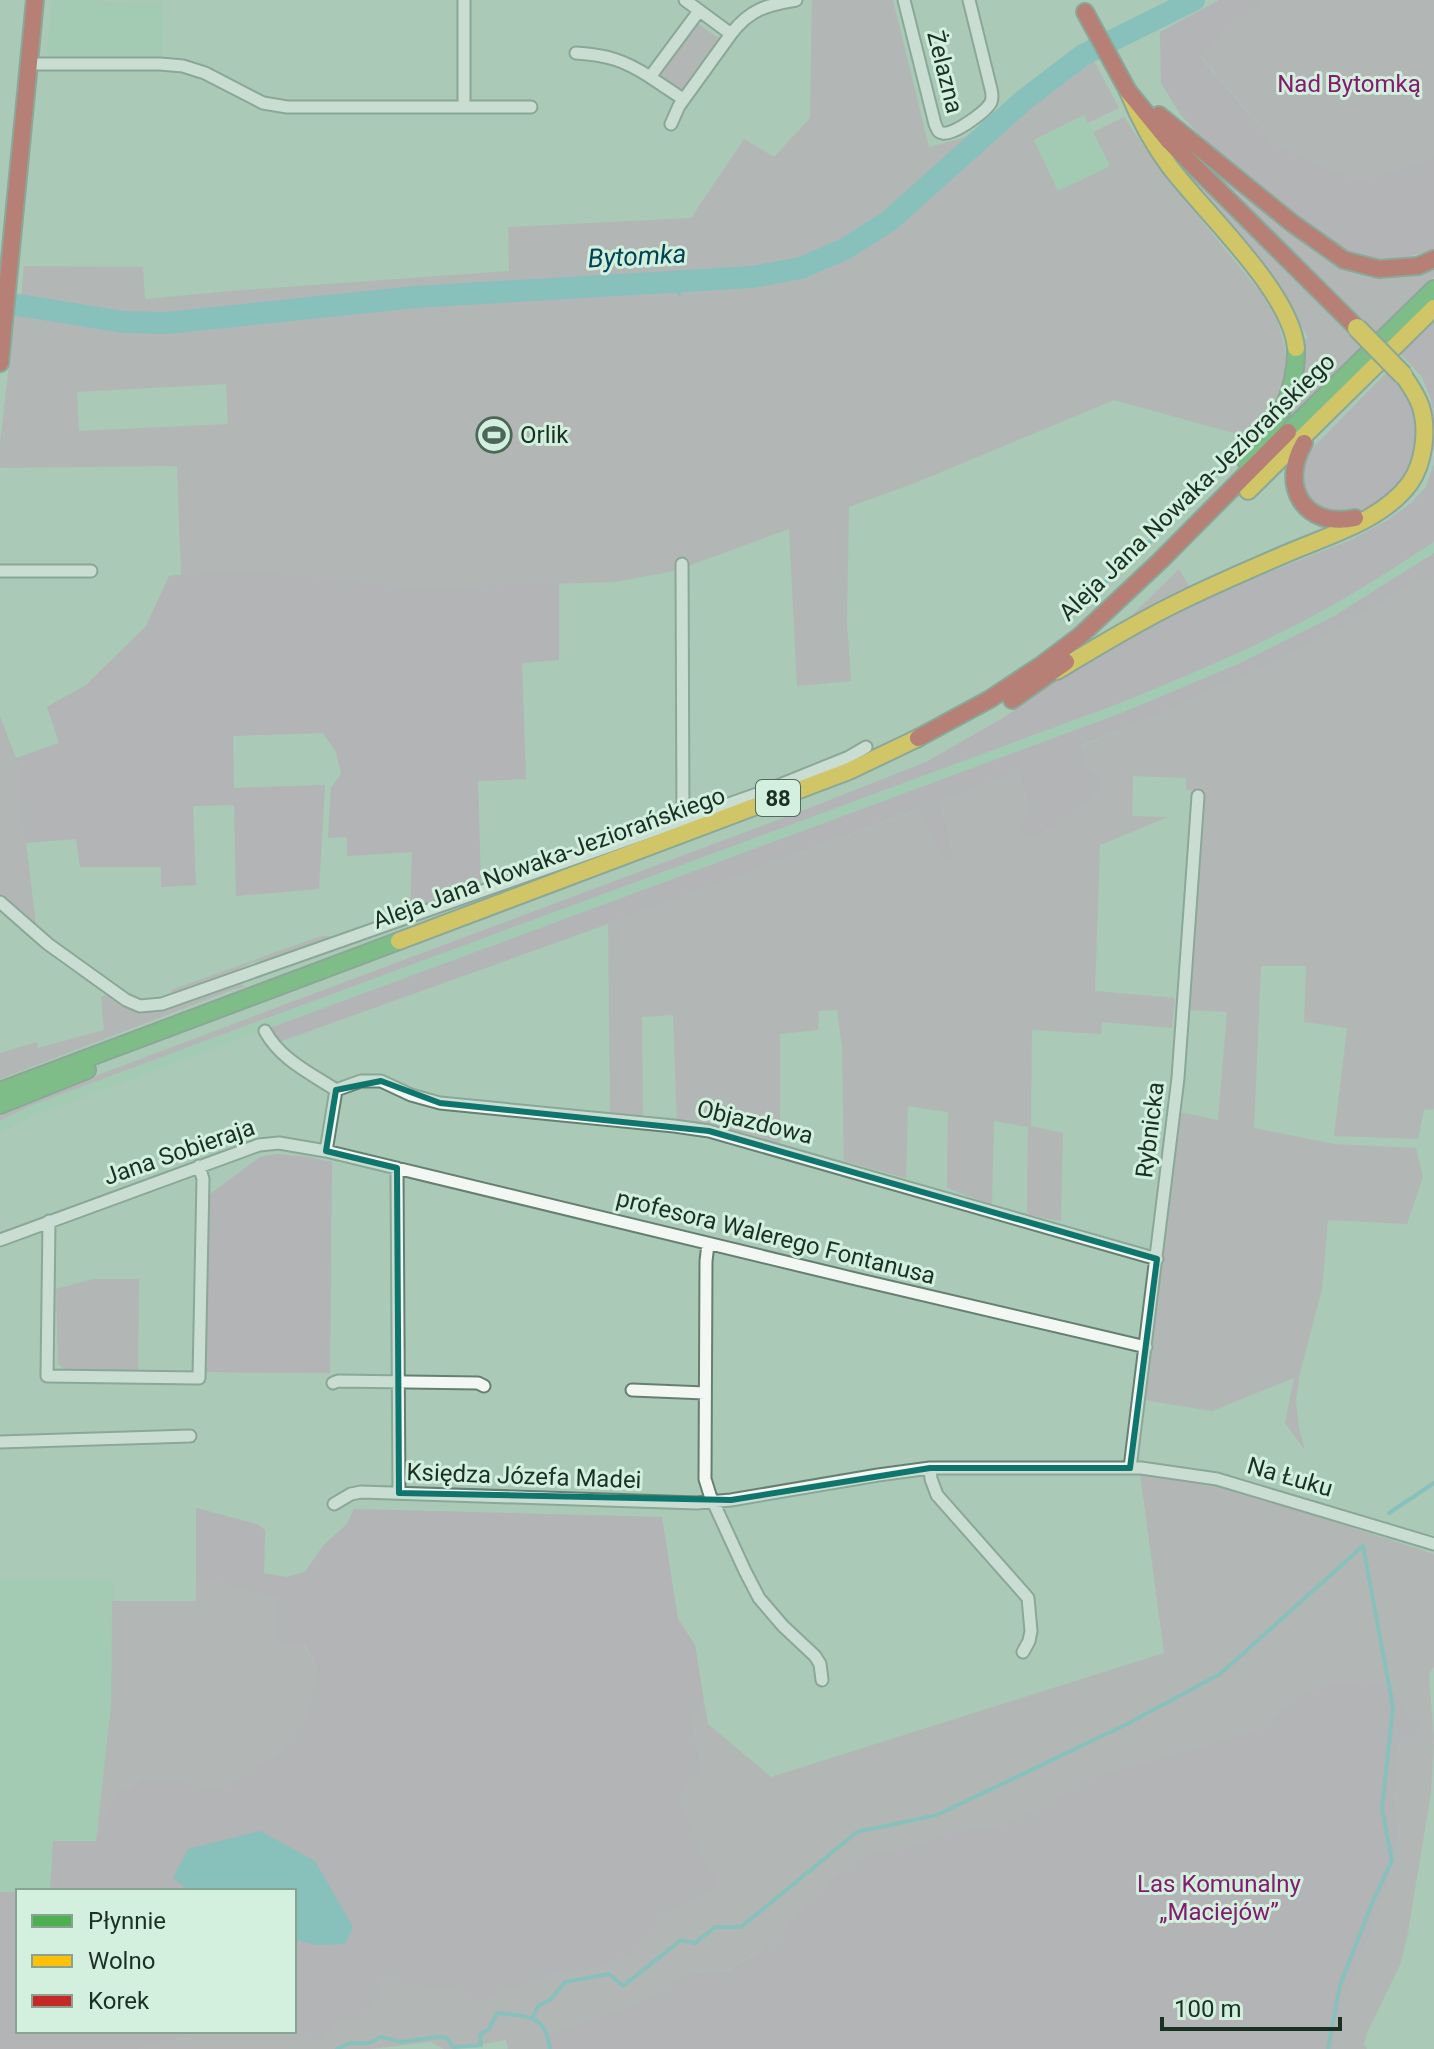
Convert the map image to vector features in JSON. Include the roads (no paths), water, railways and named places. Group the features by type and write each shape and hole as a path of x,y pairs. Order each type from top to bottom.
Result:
{"main road":[{"path":"0,363 35,0"},
{"path":"1044,678 1179,602 1343,530 1376,511 1410,483 1420,459 1424,435 1422,412 1415,393 1403,375 1168,140 1128,91 1083,6"},
{"path":"1128,91 1292,223 1344,260 1379,269 1418,266 1434,259"},
{"path":"1128,91 1136,114 1162,156 1254,267 1286,313 1293,332 1295,346 1289,396 1268,434 1192,530"},
{"name":"Aleja Jana Nowaka-Jeziorańskiego","path":"0,1091 790,794 908,745 953,722 1072,643 1128,593 1434,289"},
{"name":"Aleja Jana Nowaka-Jeziorańskiego","path":"0,1105 854,783 960,731 1044,678 1103,632 1434,308"},
{"path":"1314,426 1295,462 1293,480 1299,497 1317,516 1330,521 1347,520 1376,511"}],"street":[{"path":"464,0 464,107"},
{"path":"685,0 731,34"},
{"path":"671,124 683,99 745,18 764,6 796,0"},
{"name":"Żelazna","path":"904,0 935,124 938,131 943,133 959,129 991,102 991,89 969,0"},
{"path":"650,77 699,11"},
{"path":"576,53 625,61 683,99"},
{"path":"27,64 183,66 205,73 263,103 287,107 531,107"},
{"path":"682,564 683,820"},
{"path":"0,571 91,571"},
{"path":"0,902 48,944 134,1004 170,1003 760,793 849,757 866,747"},
{"name":"Rybnicka","path":"1130,1468 1179,1065 1198,796"},
{"path":"265,1031 284,1056 336,1090 326,1151"},
{"name":"Objazdowa","path":"336,1090 361,1081 381,1081 429,1101 709,1131 1157,1259"},
{"name":"Jana Sobieraja","path":"0,1240 259,1145 291,1144 326,1151"},
{"name":"profesora Walerego Fontanusa","path":"326,1151 1146,1347"},
{"path":"49,1221 47,1376 199,1378 203,1179 199,1166"},
{"path":"397,1168 399,1493"},
{"path":"708,1244 705,1479 759,1598 815,1656 820,1664 822,1680"},
{"path":"333,1383 478,1383 484,1386"},
{"path":"632,1390 705,1393"},
{"path":"0,1442 190,1436"},
{"path":"930,1468 937,1495 1028,1598 1031,1631 1023,1652"},
{"name":"Księdza Józefa Madei","path":"334,1504 351,1494 399,1493 678,1504 714,1502 930,1468 1130,1468"},
{"name":"Na Łuku","path":"1130,1468 1217,1479 1434,1544"}],"water":[{"path":"260,1831 315,1861 353,1927 345,1944 317,1945 296,1940 296,1889 187,1889 173,1878 188,1849"}],"waterway":[{"name":"Bytomka","path":"0,302 124,322 167,323 415,297 752,277 801,268 845,249 889,221 1024,100 1083,55 1194,0"},
{"path":"679,294 681,281"},
{"path":"1065,619 1157,535"},
{"path":"1389,1513 1434,1483"},
{"path":"533,2017 538,2006 550,2000 565,1982 609,1974 623,1986 681,1940 695,1943 715,1927 741,1927 857,1832 937,1815 1127,1724 1220,1674 1363,1546"},
{"path":"1328,2049 1340,1985 1392,1860 1382,1809 1393,1707 1363,1546"},
{"path":"337,2049 350,2043 369,2043 381,2037 401,2042 438,2037 447,2038 453,2047 481,2045 480,2035 489,2029 497,2013 526,2017 539,2023 548,2037 550,2049"}],"place":[{"name":"Orlik","path":"494,435"}],"park label":[{"name":"Nad Bytomką","path":"1349,84"},
{"name":"Las Komunalny „Maciejów”","path":"1219,1898"}]}
